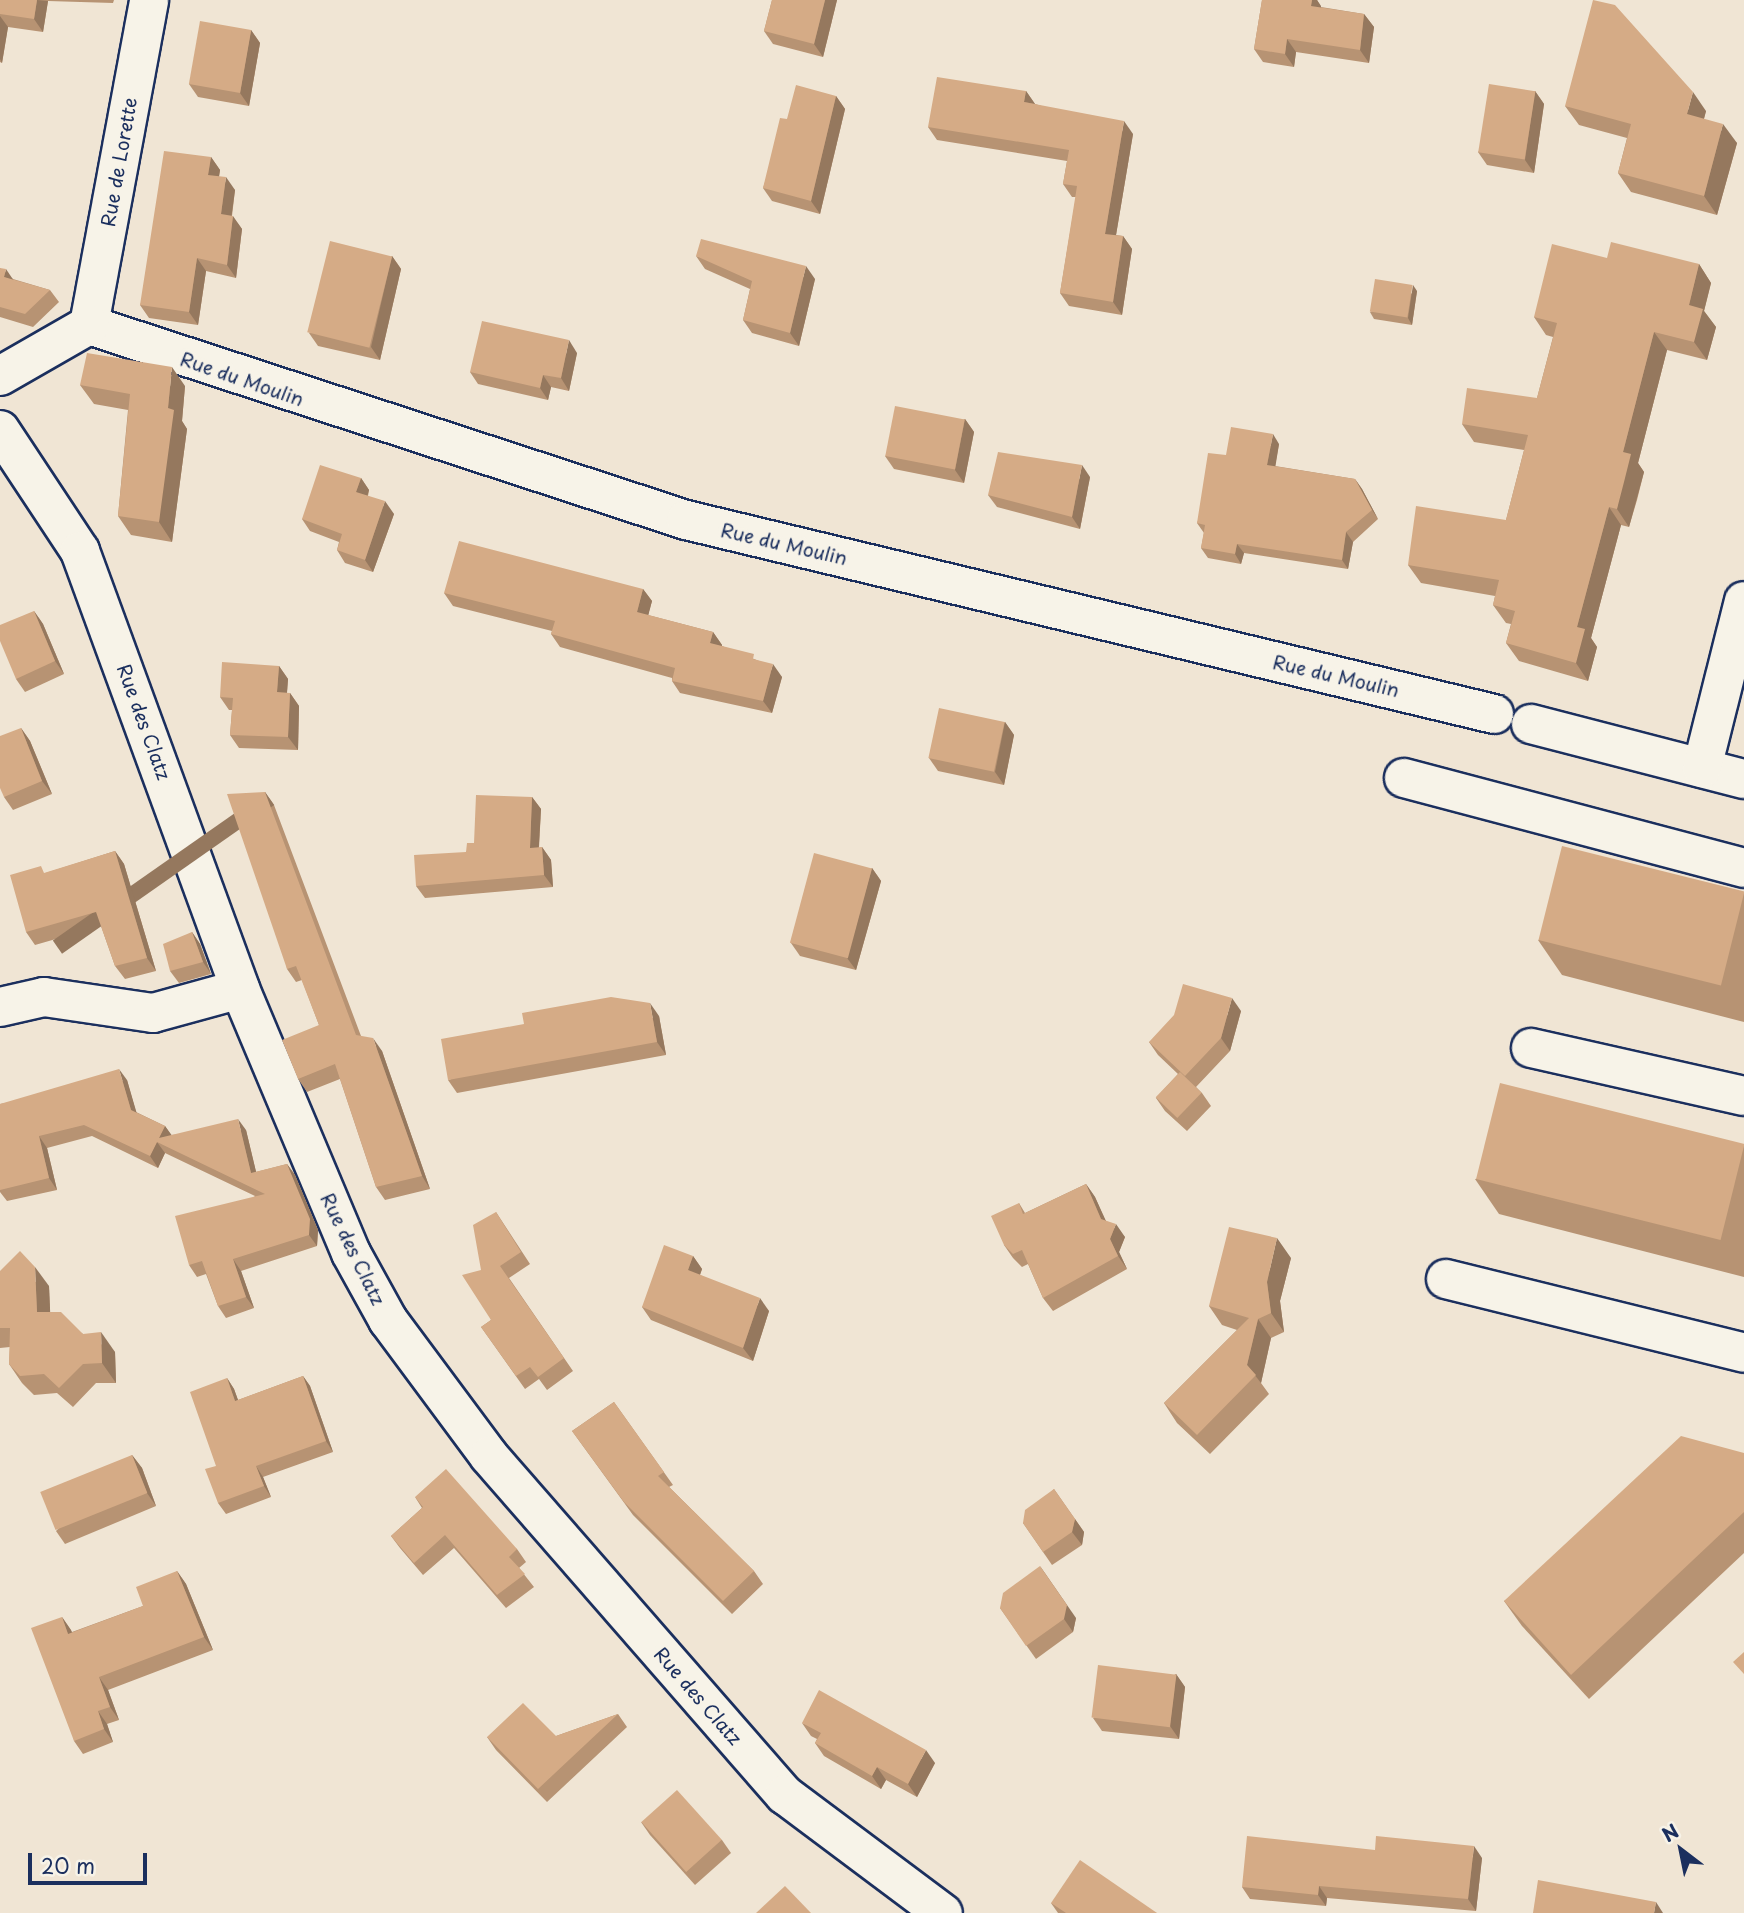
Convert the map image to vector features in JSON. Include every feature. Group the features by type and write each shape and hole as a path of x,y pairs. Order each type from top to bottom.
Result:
{"street":[{"name":"Rue de Lorette","path":"89,325 149,0"},
{"path":"0,376 89,325"},
{"name":"Rue du Moulin","path":"89,325 686,520 1494,714"},
{"name":"Rue des Clatz","path":"0,430 80,551 240,989 351,1253 388,1320 489,1456 785,1795 943,1913"},
{"path":"1702,768 1744,601"},
{"path":"1531,724 1744,779"},
{"path":"1404,778 1744,868"},
{"path":"0,1007 44,997 153,1013 240,989"},
{"path":"1531,1048 1744,1096"},
{"path":"1446,1279 1744,1353"}],"building":[{"path":"0,0 37,0 34,19 0,14"},
{"path":"772,0 825,0 814,44 764,31"},
{"path":"1262,0 1312,0 1311,6 1364,14 1360,50 1287,39 1285,54 1254,49"},
{"path":"1593,0 1615,5 1693,92 1687,114 1723,124 1704,196 1618,173 1631,124 1565,106"},
{"path":"200,21 251,30 240,93 189,84"},
{"path":"937,77 1026,91 1024,102 1124,121 1105,234 1123,236 1113,302 1060,293 1077,186 1063,184 1069,150 928,127"},
{"path":"1489,84 1535,91 1525,160 1478,152"},
{"path":"796,85 836,96 811,201 763,188 780,118 787,119"},
{"path":"164,151 211,157 208,175 226,177 221,214 233,216 227,265 197,258 189,312 140,305"},
{"path":"701,239 806,266 790,333 743,320 752,281 696,256"},
{"path":"330,241 392,256 369,348 307,332"},
{"path":"1611,242 1699,264 1689,305 1703,309 1694,342 1654,332 1623,452 1631,454 1617,509 1609,507 1577,627 1585,629 1576,663 1506,643 1515,611 1493,605 1499,580 1408,565 1416,506 1506,520 1528,435 1462,424 1467,388 1537,398 1557,323 1534,317 1552,244 1607,258"},
{"path":"0,268 6,269 4,277 50,290 25,314 0,307"},
{"path":"1375,279 1413,285 1407,318 1370,312"},
{"path":"482,321 569,340 561,378 543,375 540,388 470,372"},
{"path":"87,353 172,367 168,408 174,410 159,522 118,516 130,394 80,385"},
{"path":"895,406 965,420 955,470 885,456"},
{"path":"1231,427 1273,434 1267,465 1355,479 1372,510 1346,532 1342,560 1237,544 1235,554 1201,548 1205,525 1197,523 1208,453 1226,455"},
{"path":"998,452 1082,465 1072,517 988,495"},
{"path":"320,465 361,478 356,492 385,501 365,560 337,550 342,534 302,519"},
{"path":"459,541 643,589 637,612 713,632 710,643 754,654 753,659 773,664 763,701 672,681 675,668 551,634 555,621 444,593"},
{"path":"34,611 55,661 16,679 0,641 0,625"},
{"path":"222,662 279,666 277,692 290,693 288,737 230,735 233,698 220,697"},
{"path":"939,708 1005,722 994,772 928,758"},
{"path":"21,728 42,781 4,797 0,788 0,736"},
{"path":"265,792 356,1035 373,1038 422,1176 376,1187 335,1064 298,1079 282,1040 319,1025 296,966 287,969 227,794"},
{"path":"476,795 532,797 530,848 542,847 544,875 416,886 414,855 466,852 467,843 474,843"},
{"path":"1562,846 1744,891 1721,986 1539,940"},
{"path":"115,851 147,958 115,966 96,912 26,932 10,875 41,866 44,873"},
{"path":"814,853 872,869 848,958 790,943"},
{"path":"192,932 203,962 170,971 163,944"},
{"path":"1183,984 1232,998 1221,1038 1185,1076 1149,1042 1174,1015"},
{"path":"611,997 650,1003 657,1042 448,1080 441,1039 524,1024 522,1013"},
{"path":"119,1069 131,1110 165,1126 159,1138 238,1119 251,1173 287,1164 310,1219 309,1235 233,1259 246,1297 218,1306 202,1261 189,1265 175,1216 265,1194 157,1142 150,1156 84,1125 39,1136 49,1178 0,1190 0,1104"},
{"path":"1180,1072 1202,1093 1177,1118 1156,1097"},
{"path":"1500,1083 1744,1144 1721,1240 1476,1179"},
{"path":"1086,1184 1101,1219 1116,1224 1110,1239 1118,1256 1043,1298 1022,1250 1013,1254 1004,1245 991,1216 1019,1203 1023,1214"},
{"path":"496,1212 521,1252 500,1266 564,1358 538,1377 530,1367 516,1376 481,1327 491,1320 462,1275 481,1270 473,1225"},
{"path":"1229,1227 1277,1238 1267,1282 1271,1313 1258,1319 1247,1365 1256,1375 1197,1435 1164,1403 1249,1318 1209,1306"},
{"path":"664,1245 693,1256 688,1270 760,1298 743,1348 642,1307"},
{"path":"20,1251 35,1267 37,1312 61,1312 83,1334 101,1332 102,1363 83,1364 59,1388 44,1374 20,1376 9,1364 10,1328 0,1328 0,1271"},
{"path":"303,1376 326,1441 256,1466 264,1486 218,1503 205,1469 216,1466 190,1392 227,1378 235,1401"},
{"path":"614,1402 664,1472 658,1476 754,1571 723,1601 624,1502 572,1431"},
{"path":"1681,1436 1744,1453 1744,1512 1571,1675 1504,1601"},
{"path":"132,1455 147,1493 56,1530 40,1492"},
{"path":"446,1469 517,1549 509,1557 525,1574 497,1595 445,1535 414,1563 391,1536 423,1507 415,1497"},
{"path":"1054,1489 1075,1519 1072,1532 1043,1552 1023,1523 1025,1510"},
{"path":"1040,1566 1067,1605 1064,1619 1026,1646 1000,1608 1003,1593"},
{"path":"177,1571 204,1637 99,1677 110,1707 98,1711 104,1729 74,1741 31,1628 62,1617 68,1634 143,1606 136,1587"},
{"path":"1744,1652 1744,1674 1733,1662"},
{"path":"1098,1665 1176,1675 1170,1727 1092,1718"},
{"path":"819,1690 926,1750 908,1784 877,1767 872,1776 815,1743 821,1733 802,1723"},
{"path":"523,1703 556,1736 618,1714 538,1789 487,1737"},
{"path":"677,1790 722,1840 686,1872 641,1822"},
{"path":"1247,1836 1375,1850 1376,1836 1474,1846 1468,1899 1319,1886 1318,1895 1242,1887"},
{"path":"1080,1860 1157,1913 1066,1913 1051,1903"},
{"path":"1538,1880 1656,1902 1654,1913 1533,1913"},
{"path":"785,1886 811,1913 756,1913"}]}
